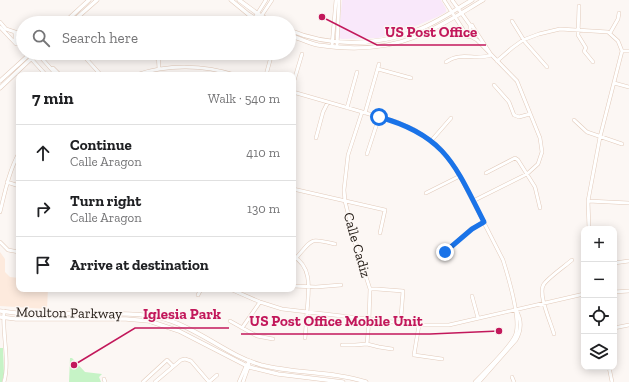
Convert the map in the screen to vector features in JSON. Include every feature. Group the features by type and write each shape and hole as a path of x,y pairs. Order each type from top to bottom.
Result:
{"main road":[{"path":"72,16 89,0"},
{"path":"79,16 97,0"},
{"path":"231,0 251,16"},
{"path":"239,0 259,15"},
{"path":"296,37 318,44 381,41 415,31 436,22 472,0"},
{"path":"296,32 334,44 359,48 394,44 424,34 482,0"},
{"path":"0,81 23,60"},
{"path":"0,88 25,60"},
{"name":"Moulton Parkway","path":"2,311 16,313 134,314 162,319 187,328 250,361 274,368 345,376 366,382"},
{"path":"92,314 94,319"},
{"name":"Moulton Parkway","path":"2,318 139,320 169,327 247,367 278,374 343,382"}],"street":[{"path":"259,15 266,0"},
{"path":"259,15 272,0"},
{"path":"334,44 336,0"},
{"path":"334,44 339,0"},
{"path":"444,0 468,37 477,40 517,82 540,138 542,152 538,164 527,174 473,201"},
{"path":"452,0 470,25 474,27 492,55"},
{"path":"578,6 579,37 586,48 584,51 593,62"},
{"path":"610,33 619,13"},
{"path":"512,21 523,40 546,67"},
{"path":"0,22 6,29 15,33 14,38 16,40"},
{"path":"468,37 470,25"},
{"path":"0,27 16,44"},
{"path":"497,61 523,40 538,34 560,29 578,29 610,33 618,41 622,51 600,137 588,201 589,226"},
{"path":"622,51 629,51"},
{"path":"296,74 302,54"},
{"path":"446,62 453,57 485,57 492,55"},
{"path":"33,60 43,72"},
{"path":"43,60 53,72"},
{"path":"87,60 98,72"},
{"path":"158,60 159,69"},
{"path":"267,72 270,60"},
{"path":"37,66 40,62 53,68 57,72"},
{"name":"Calle Cadiz","path":"367,344 370,290 356,246 345,201 344,190 348,155 379,64"},
{"path":"148,72 159,69 191,67 222,72"},
{"path":"378,69 411,78"},
{"path":"347,108 357,72"},
{"path":"614,83 629,87"},
{"path":"494,85 509,102 514,115 519,117 530,114"},
{"path":"296,93 397,122 413,129 431,140 448,157 460,176 503,260 520,324 516,340 480,380 475,382"},
{"path":"316,138 323,112 328,102"},
{"path":"367,154 379,117"},
{"path":"431,140 451,118"},
{"path":"574,120 587,132 622,144"},
{"path":"486,173 514,158 518,160 535,187 540,208"},
{"path":"0,212 16,160"},
{"path":"426,193 460,176"},
{"path":"8,182 16,185"},
{"name":"Calle Cadiz","path":"296,190 385,210 380,233"},
{"path":"588,201 629,203"},
{"path":"445,252 472,229 484,222"},
{"path":"296,256 312,240 335,244"},
{"path":"0,242 8,250 16,251"},
{"path":"296,258 306,269 309,278 305,338"},
{"path":"554,334 541,290 544,284 572,260"},
{"path":"617,263 629,261"},
{"path":"296,286 341,285"},
{"name":"Calle Cadiz","path":"370,290 377,289 403,291 401,317"},
{"path":"617,292 629,291"},
{"path":"237,292 260,302 282,309 419,325 449,324 581,295"},
{"path":"472,296 478,318"},
{"path":"242,328 260,302"},
{"path":"2,311 6,369 4,382"},
{"path":"230,321 257,336 272,339"},
{"path":"419,325 414,355 442,359"},
{"path":"617,327 629,325"},
{"path":"342,345 367,344 379,348 392,349"},
{"path":"155,382 173,366 182,360 188,359 209,382 217,375"},
{"path":"143,382 167,360 173,366"},
{"path":"239,382 250,361"},
{"path":"243,382 247,367"},
{"path":"610,370 612,382"},
{"path":"512,377 514,382"}],"shaded area":[{"path":"342,0 441,0 446,12 404,31 378,38 342,39 339,38 339,36"},
{"path":"0,252 5,259 5,272 10,277 16,278 16,292 48,292 47,309 0,306"}],"green space":[{"path":"0,348 3,348 4,374 2,382 0,382"},
{"path":"70,358 72,358 85,372 102,374 99,377 101,382 69,382"}],"place":[{"name":"US Post Office","path":"322,17"},
{"name":"US Post Office Mobile Unit","path":"499,331"},
{"name":"Iglesia Park","path":"74,365"}],"route":[{"path":"379,117 397,122 413,129 431,140 440,148 448,157 460,176 484,222 472,229 445,252"}]}
